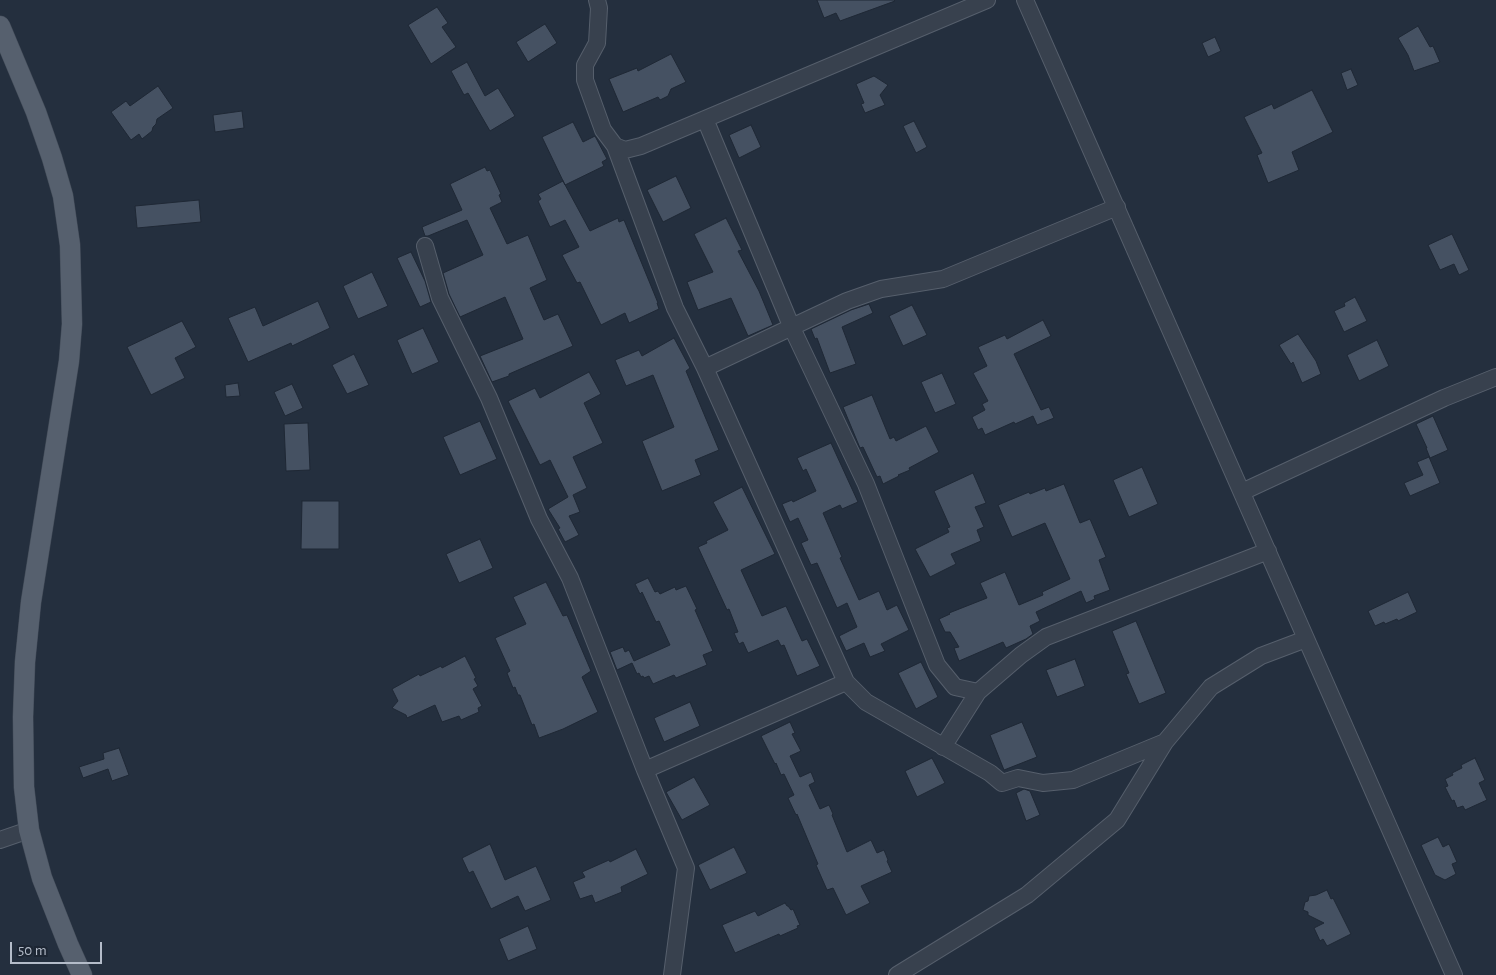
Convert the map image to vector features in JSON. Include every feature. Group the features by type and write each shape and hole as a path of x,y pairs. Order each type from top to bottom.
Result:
{"main road":[{"path":"0,26 36,112 52,158 63,196 70,245 72,324 69,361 31,602 25,662 23,717 24,786 29,830 42,878 82,975"}],"street":[{"path":"597,0 599,8 597,44 586,65 585,80 603,130 615,146 676,308 705,368 846,682 866,702 990,774 1002,783 1018,778 1043,783 1073,780 1165,742"},
{"path":"615,146 624,150 641,146 986,0"},
{"path":"1025,0 1454,975"},
{"path":"705,119 792,328 866,484 937,665 954,688 978,692"},
{"path":"705,368 847,301 881,289 943,279 1117,207"},
{"path":"425,246 440,298 489,398 538,519 570,578 645,770 686,868 672,975"},
{"path":"1242,492 1444,398 1496,377"},
{"path":"943,747 978,692 1021,654 1046,637 1268,551"},
{"path":"897,975 1027,895 1117,820 1165,742 1211,687 1261,656 1306,639"},
{"path":"645,770 846,682"},
{"path":"0,840 29,830"}],"building":[{"path":"817,0 895,1 840,21 836,13 824,18"},
{"path":"437,7 448,23 442,27 456,47 431,64 408,25"},
{"path":"545,24 557,43 528,62 516,42"},
{"path":"1418,26 1430,47 1433,46 1440,62 1414,71 1408,55 1398,38"},
{"path":"1215,37 1221,51 1208,57 1202,43"},
{"path":"671,54 686,82 671,89 668,96 660,100 658,97 623,112 609,79 637,68 638,71"},
{"path":"467,62 485,96 498,88 515,116 490,131 468,93 464,95 451,71"},
{"path":"1351,69 1358,85 1347,90 1341,73"},
{"path":"874,76 888,85 880,95 885,105 865,113 861,104 864,103 856,84"},
{"path":"158,86 173,108 157,119 152,131 142,139 139,134 131,140 111,112 126,101 130,106"},
{"path":"1312,90 1333,132 1292,152 1299,170 1268,183 1257,155 1262,153 1244,117 1272,104 1274,109"},
{"path":"242,111 244,128 215,132 213,115"},
{"path":"914,121 927,147 916,153 903,126"},
{"path":"573,122 583,142 595,136 607,159 602,162 604,166 565,185 542,137"},
{"path":"751,125 761,147 739,158 729,135"},
{"path":"485,167 487,171 490,170 501,194 499,195 502,202 490,208 507,244 528,235 547,280 530,288 544,320 558,314 573,346 492,382 480,356 523,339 505,297 460,317 449,294 443,273 483,255 467,220 428,236 425,236 422,227 462,210 450,184"},
{"path":"676,176 691,208 663,222 647,190"},
{"path":"563,181 590,231 618,218 619,222 624,220 659,309 629,323 625,313 601,325 580,282 577,283 562,255 579,247 565,220 550,227 538,201 541,199 538,194"},
{"path":"199,200 201,222 137,228 135,206"},
{"path":"726,218 742,250 738,251 759,291 773,325 748,336 731,298 698,310 687,282 713,272 694,234"},
{"path":"1452,234 1469,270 1459,275 1454,264 1440,270 1428,245"},
{"path":"411,252 425,281 431,302 420,307 397,258"},
{"path":"372,272 388,306 358,319 343,286"},
{"path":"1355,297 1367,321 1344,332 1334,311 1345,306 1344,303"},
{"path":"318,301 330,328 292,346 291,343 248,362 228,318 255,307 263,326"},
{"path":"869,304 873,313 842,327 856,364 830,373 817,338 815,339 811,329 851,310"},
{"path":"912,305 927,335 903,346 889,316"},
{"path":"1043,320 1051,336 1014,354 1041,410 1049,407 1054,418 1037,425 1033,416 985,435 982,428 978,430 972,417 985,410 982,404 988,401 973,373 987,366 978,347 1005,335 1007,339"},
{"path":"182,321 196,347 175,358 185,378 151,395 127,347"},
{"path":"423,328 439,362 412,374 397,340"},
{"path":"1298,334 1316,361 1321,374 1302,383 1293,362 1291,364 1279,345"},
{"path":"674,338 690,368 686,371 719,450 695,460 701,475 662,491 642,441 674,427 653,375 626,386 615,360 639,350 642,356"},
{"path":"1377,340 1389,366 1359,381 1347,355"},
{"path":"354,354 369,385 347,394 332,365"},
{"path":"589,372 601,394 584,403 603,443 573,457 587,488 573,495 580,512 569,516 579,535 565,542 558,529 560,528 548,509 568,497 550,460 540,465 508,401 535,388 540,398"},
{"path":"942,373 956,404 935,413 921,382"},
{"path":"238,383 240,396 226,397 225,385"},
{"path":"292,384 303,408 285,416 274,392"},
{"path":"872,395 890,439 894,437 896,441 926,426 939,452 883,484 880,476 877,477 863,447 860,448 843,407"},
{"path":"1433,416 1448,450 1430,458 1416,424"},
{"path":"480,421 497,459 460,475 443,437"},
{"path":"308,423 310,470 286,471 284,424"},
{"path":"831,443 858,502 842,509 840,505 823,513 842,557 840,558 859,600 879,591 887,610 897,605 909,630 881,644 885,651 870,657 864,643 846,651 839,636 857,627 847,603 837,608 817,563 811,565 801,543 808,540 798,518 790,522 782,504 792,500 793,502 816,491 806,469 803,471 797,458"},
{"path":"1429,457 1440,483 1410,496 1404,483 1423,475 1417,462"},
{"path":"1142,467 1158,504 1129,517 1113,480"},
{"path":"973,473 986,503 975,507 984,527 977,530 981,541 951,554 956,564 930,577 915,549 949,532 947,528 950,527 934,491"},
{"path":"1064,484 1080,523 1090,519 1106,557 1099,560 1110,590 1094,596 1095,599 1086,603 1081,591 1036,612 1040,621 1030,626 1033,634 1026,639 1006,648 1003,642 959,661 954,648 959,647 950,632 945,632 939,619 987,598 980,583 1005,572 1019,605 1043,595 1042,592 1070,579 1045,523 1012,537 998,505 1029,492 1030,494 1045,488 1046,491"},
{"path":"742,487 775,554 741,570 762,616 786,606 802,641 807,639 820,666 797,676 784,645 781,646 778,640 748,653 743,642 739,644 734,633 738,632 729,609 727,610 698,547 728,530 713,502"},
{"path":"302,501 339,501 339,549 301,549"},
{"path":"480,539 493,568 459,583 446,554"},
{"path":"648,578 655,592 658,591 660,594 675,587 676,590 686,586 713,651 703,655 707,665 676,678 674,675 653,684 649,676 644,678 639,673 637,674 632,663 617,670 610,652 623,647 625,652 629,650 634,661 670,645 659,621 656,622 642,592 640,594 635,584"},
{"path":"546,582 563,616 567,615 591,671 582,677 598,712 539,738 520,695 518,695 515,687 513,688 507,673 510,671 495,638 526,624 513,597"},
{"path":"1408,592 1417,612 1398,621 1397,619 1375,626 1368,611"},
{"path":"1136,621 1166,693 1139,704 1126,674 1129,673 1112,631"},
{"path":"465,656 478,686 473,689 482,706 478,708 479,712 461,720 459,716 442,722 435,705 407,718 406,715 392,708 398,701 392,689 419,674 420,676 441,666 442,668"},
{"path":"1075,659 1085,686 1057,697 1046,670"},
{"path":"921,662 938,697 916,709 898,673"},
{"path":"690,702 700,726 664,742 654,718"},
{"path":"790,722 795,733 792,734 801,751 790,756 800,777 811,772 815,782 809,785 820,809 829,805 847,852 871,840 877,853 884,850 892,872 861,886 870,903 846,915 833,888 827,890 797,814 788,798 794,795 784,774 781,775 761,736"},
{"path":"1022,722 1037,757 1004,770 990,735"},
{"path":"119,748 129,775 112,781 108,769 83,778 79,767 104,759 103,753"},
{"path":"932,758 945,783 917,797 905,771"},
{"path":"1475,758 1485,780 1479,783 1487,800 1465,810 1463,806 1457,808 1445,787 1448,786 1445,779 1462,768 1461,765"},
{"path":"694,777 710,805 682,820 666,792"},
{"path":"1024,789 1030,791 1040,815 1026,821 1016,793"},
{"path":"1438,837 1443,847 1449,844 1457,862 1452,864 1456,874 1445,880 1435,875 1421,845"},
{"path":"490,844 505,880 536,866 551,900 525,911 518,896 491,909 473,871 469,873 462,858"},
{"path":"734,847 747,873 710,890 698,865"},
{"path":"636,849 648,874 621,887 622,892 595,903 592,895 580,899 573,882 585,877 582,872 609,860 610,862"},
{"path":"1327,890 1351,934 1327,946 1323,939 1320,941 1314,928 1324,923 1308,915 1308,912 1303,910 1309,896"},
{"path":"785,903 791,910 793,909 800,925 797,926 798,928 735,953 722,925 755,911 758,916"},
{"path":"528,926 537,949 508,961 499,939"}]}
